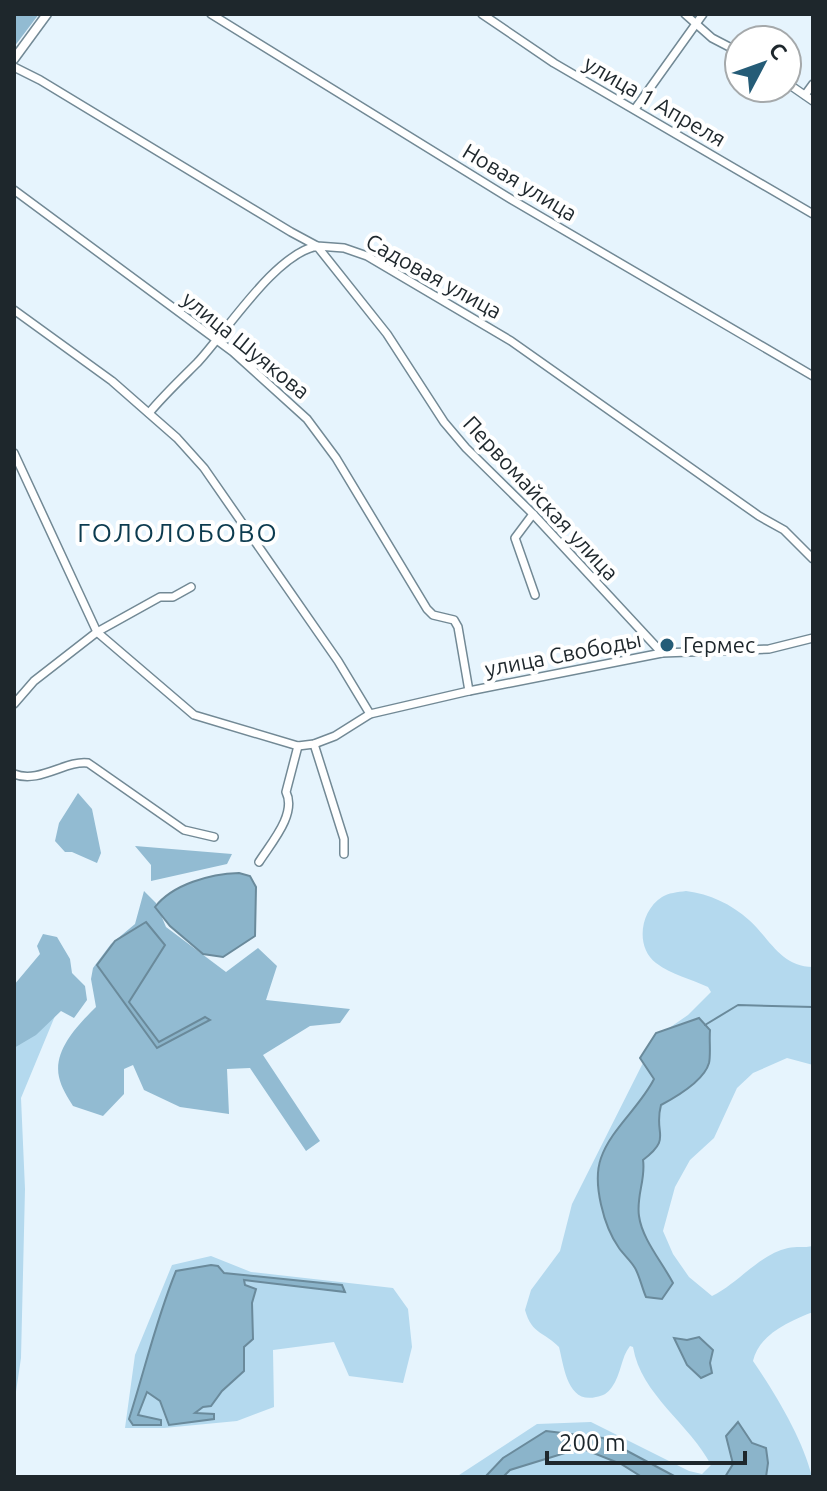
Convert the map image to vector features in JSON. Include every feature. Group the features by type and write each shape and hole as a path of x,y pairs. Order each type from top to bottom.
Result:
{"street":[{"path":"14,59 47,14"},
{"name":"Новая улица","path":"211,14 514,201 813,376"},
{"name":"улица 1 Апреля","path":"482,14 554,63 813,214"},
{"path":"685,14 723,44"},
{"path":"635,109 703,14"},
{"name":"Садовая улица","path":"14,67 52,86 317,246 344,248 367,256 511,341 759,516 784,530 813,559"},
{"path":"813,84 805,95 813,101"},
{"name":"улица Шуякова","path":"14,190 216,339 278,391 319,434 427,609 433,615 454,620 458,627 469,691"},
{"path":"149,413 286,263 304,249 317,246"},
{"name":"Первомайская улица","path":"317,246 387,334 444,422 466,448 533,514 662,653"},
{"path":"14,310 112,381 204,468 330,648 370,714"},
{"path":"14,453 97,632 194,715 298,746 286,792 291,801 288,813 259,862"},
{"path":"533,514 515,538 535,595"},
{"path":"14,704 34,681 97,632 160,597 173,597 191,587"},
{"name":"улица Свободы","path":"298,746 335,736 370,714 469,691 662,653 769,649 813,638"},
{"path":"314,744 344,839 344,854"},
{"path":"14,774 20,777 49,773 78,762 88,763 184,830 214,837"}],"shaded area":[{"path":"14,14 39,14 14,47"},
{"path":"78,793 92,809 101,853 97,863 65,852 55,841 59,823"},
{"path":"135,846 232,854 227,864 151,881 151,865"},
{"path":"239,873 250,876 256,887 255,936 223,957 203,954 170,926 155,907 182,886"},
{"path":"144,891 156,903 166,927 226,972 258,948 277,966 266,1000 350,1009 340,1023 310,1026 263,1055 320,1141 306,1151 250,1068 227,1069 229,1114 180,1107 144,1090 133,1065 124,1069 124,1094 103,1116 71,1103 59,1077 63,1048 96,1007 91,979 93,968 111,944 135,924"},
{"path":"686,891 712,897 735,909 784,957 802,966 813,967 813,1065 787,1058 753,1073 737,1088 714,1138 690,1160 675,1187 663,1231 673,1254 689,1277 712,1296 777,1252 791,1247 813,1246 813,1312 785,1324 769,1336 753,1361 795,1432 812,1477 456,1477 537,1424 591,1422 689,1471 702,1474 711,1465 646,1380 633,1347 627,1350 609,1391 601,1396 586,1398 579,1395 568,1382 559,1347 535,1329 525,1310 531,1290 560,1251 572,1204 656,1037 688,1015 711,992 708,987 656,963 645,948 643,929 649,911 664,896"},
{"path":"146,922 165,945 129,1002 159,1042 205,1017 210,1020 157,1048 97,965 115,941"},
{"path":"43,934 57,937 70,959 72,973 85,986 87,1000 74,1018 61,1011 36,1035 14,1048 14,985 40,954 37,946"},
{"path":"62,999 21,1098 25,1189 21,1358 14,1405 14,1005"},
{"path":"699,1018 710,1030 709,1063 696,1082 661,1105 660,1140 643,1160 638,1209 641,1225 673,1283 662,1299 646,1297 635,1268 609,1229 599,1192 599,1168 612,1137 654,1079 640,1058 656,1033"},
{"path":"211,1256 251,1272 393,1288 408,1309 412,1347 403,1383 349,1376 334,1342 273,1350 274,1407 237,1421 164,1428 125,1428 135,1355 172,1265"},
{"path":"218,1266 224,1273 342,1285 345,1292 244,1280 245,1285 256,1289 252,1303 253,1339 244,1347 244,1371 211,1406 195,1413 214,1414 214,1419 169,1425 160,1401 147,1392 138,1415 161,1420 161,1425 133,1425 129,1419 176,1271"},
{"path":"699,1337 713,1350 710,1363 712,1373 701,1378 687,1365 674,1338 687,1340"},
{"path":"738,1422 752,1443 766,1448 766,1477 725,1477 733,1464 726,1436"},
{"path":"546,1431 603,1438 676,1477 642,1477 621,1464 581,1448 510,1470 503,1477 485,1477 503,1458"}],"waterway":[{"path":"705,1025 738,1005 813,1007"}],"place":[{"name":"Гермес","path":"667,645"}],"district":[{"name":"ГОЛОЛОБОВО","path":"178,533"}]}
